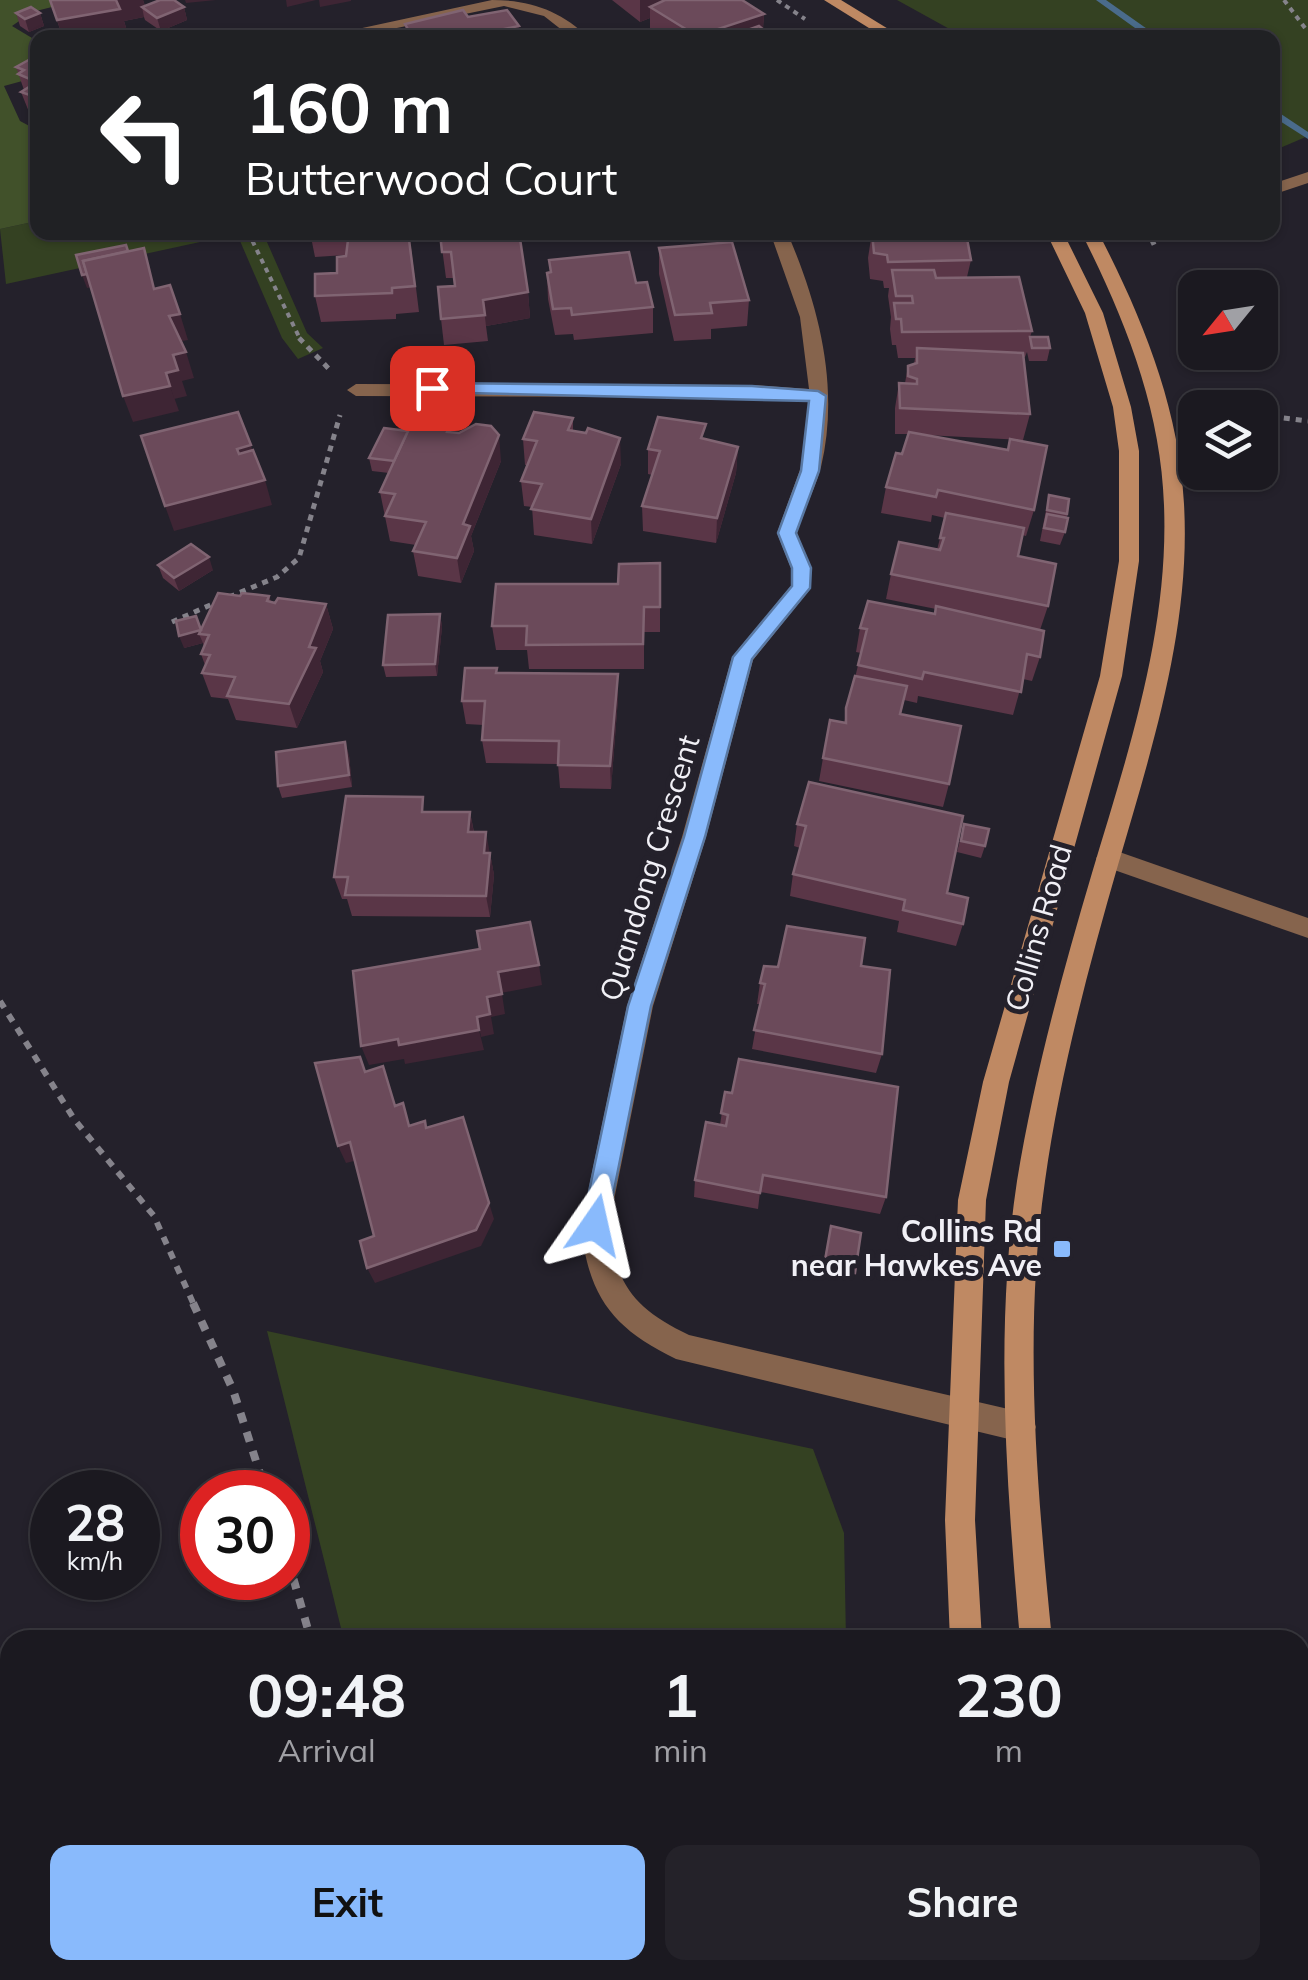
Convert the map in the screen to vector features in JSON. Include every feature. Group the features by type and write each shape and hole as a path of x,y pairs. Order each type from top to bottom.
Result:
{"main road":[{"path":"821,0 861,30"},
{"path":"831,0 882,30"},
{"name":"Collins Road","path":"966,1630 960,1520 962,1414 965,1299 976,1183 996,1082 1111,676 1128,561 1130,451 1119,393 1094,313 1058,240"},
{"name":"Collins Road","path":"1035,1630 1022,1427 1020,1302 1030,1184 1060,1038 1108,858 1152,717 1174,560 1168,448 1144,348 1120,290 1092,240"}],"street":[{"path":"363,30 504,2 548,12 572,30"},
{"path":"1280,175 1308,175"},
{"path":"1280,187 1308,175"},
{"name":"Quandong Crescent","path":"781,240 806,303 818,396 810,471 787,533 801,568 801,588 743,657 694,837 640,1006 595,1225 596,1256 606,1286 628,1315 652,1334 686,1349 1022,1427"},
{"path":"356,390 752,391 818,396"},
{"path":"1108,858 1308,928"}],"path":[{"path":"1284,0 1308,32"},
{"path":"172,622 296,566 306,548 328,442 356,390 304,350 252,240"},
{"path":"1151,244 1159,240"},
{"path":"1278,417 1308,420"},
{"path":"0,1001 74,1119 154,1216 234,1390 259,1470"},
{"path":"299,1600 307,1630"}],"green space":[{"path":"0,0 80,0 32,12 12,26 30,37 30,79 4,86 20,121 30,126 30,223 0,229"},
{"path":"897,0 1308,0 1308,136 1280,148 1280,30 951,30"},
{"path":"30,223 30,240 209,240 6,284 0,229"},
{"path":"240,240 266,240 307,333 323,348 298,359 282,338"},
{"path":"267,1331 813,1449 844,1533 846,1630 342,1630 310,1504 310,1470 302,1470"}],"building":[{"path":"50,0 116,0 120,9 57,20"},
{"path":"174,0 184,7 157,18 142,7"},
{"path":"665,0 742,0 764,14 715,30 687,30 650,7"},
{"path":"31,7 40,13 25,19 16,13"},
{"path":"463,10 468,17 507,10 519,26 500,30 408,30 405,24"},
{"path":"30,59 30,79 18,74 24,70 16,67"},
{"path":"348,240 409,240 415,286 392,288 392,293 315,296 315,274 337,273 337,257 346,256"},
{"path":"441,240 520,240 528,292 483,300 485,315 441,319 438,287 455,286 451,252 442,252"},
{"path":"873,240 967,240 971,260 888,262 887,255 874,253"},
{"path":"732,242 749,300 710,303 712,313 675,315 659,248"},
{"path":"126,245 128,251 83,261 87,274 82,275 76,255"},
{"path":"144,248 154,289 170,285 180,314 169,316 186,352 173,355 178,370 166,373 170,386 123,396 83,261"},
{"path":"629,252 636,283 647,282 653,307 572,315 571,308 553,309 547,273 551,272 549,260"},
{"path":"892,270 934,270 936,278 1019,277 1032,331 902,332 894,303 913,303 912,296 896,296"},
{"path":"1030,337 1048,337 1050,348 1032,348"},
{"path":"917,348 1023,353 1030,414 900,408 899,383 917,384 917,379 908,376 908,366 917,363"},
{"path":"238,412 251,445 237,449 239,454 253,450 265,480 165,506 141,436"},
{"path":"534,412 573,418 568,430 586,433 588,428 620,438 591,519 531,509 542,484 521,481 537,441 523,439"},
{"path":"658,417 706,424 701,438 738,447 717,518 642,506 660,451 648,449"},
{"path":"412,422 449,427 447,432 459,433 476,424 491,426 499,435 463,524 470,526 457,558 413,551 426,522 385,516 395,494 380,492"},
{"path":"384,428 408,431 394,461 369,458"},
{"path":"909,432 1008,450 1010,439 1047,446 1034,510 938,490 936,497 886,487 896,453 902,454"},
{"path":"1049,495 1069,499 1067,514 1047,510"},
{"path":"946,513 1024,528 1018,556 1056,564 1048,606 891,574 899,542 940,550"},
{"path":"1047,514 1068,518 1065,532 1044,528"},
{"path":"191,544 209,557 174,578 158,565"},
{"path":"660,563 660,607 644,607 643,644 526,645 527,626 492,626 496,584 618,584 619,564"},
{"path":"218,593 269,596 267,601 275,603 278,598 326,604 309,647 316,648 289,704 227,696 235,677 202,673 210,655 201,654 209,635 199,634"},
{"path":"868,601 935,614 936,606 1044,631 1040,657 1027,654 1021,692 924,672 922,679 858,665 867,629 860,628"},
{"path":"440,614 435,664 383,665 388,615"},
{"path":"196,616 201,630 179,636 176,621"},
{"path":"465,668 497,668 496,673 618,674 610,766 558,765 559,741 482,740 485,701 462,701"},
{"path":"855,676 907,686 900,714 961,726 949,784 823,758 830,720 846,723"},
{"path":"345,742 349,775 278,786 276,752"},
{"path":"809,782 963,816 947,893 968,898 963,924 903,910 905,900 793,874 806,826 797,824"},
{"path":"346,796 423,797 422,812 470,812 468,832 486,832 484,853 490,853 486,896 345,895 348,877 334,877"},
{"path":"964,824 989,829 985,846 961,841"},
{"path":"530,922 539,965 498,972 502,994 487,997 490,1014 477,1017 479,1030 399,1045 398,1039 361,1046 353,971 480,949 477,931"},
{"path":"787,926 865,938 861,966 890,970 882,1054 754,1030 765,984 760,983 764,966 778,967"},
{"path":"360,1057 365,1072 383,1066 395,1106 403,1103 409,1126 425,1121 426,1128 463,1117 489,1203 476,1230 367,1268 360,1241 374,1236 350,1142 338,1146 315,1063"},
{"path":"739,1059 898,1087 886,1197 763,1175 760,1193 695,1180 706,1122 726,1126 728,1115 721,1113 725,1092 732,1093"},
{"path":"831,1226 861,1233 855,1273 824,1266"}],"waterway":[{"path":"1100,0 1144,30"},
{"path":"1280,117 1308,136"}],"place":[{"name":"Collins Rd near Hawkes Ave","path":"1062,1249"}],"route":[{"path":"432,388 752,391 818,396 810,471 787,533 801,568 801,588 743,657 728,724 640,1006 595,1225"}]}
